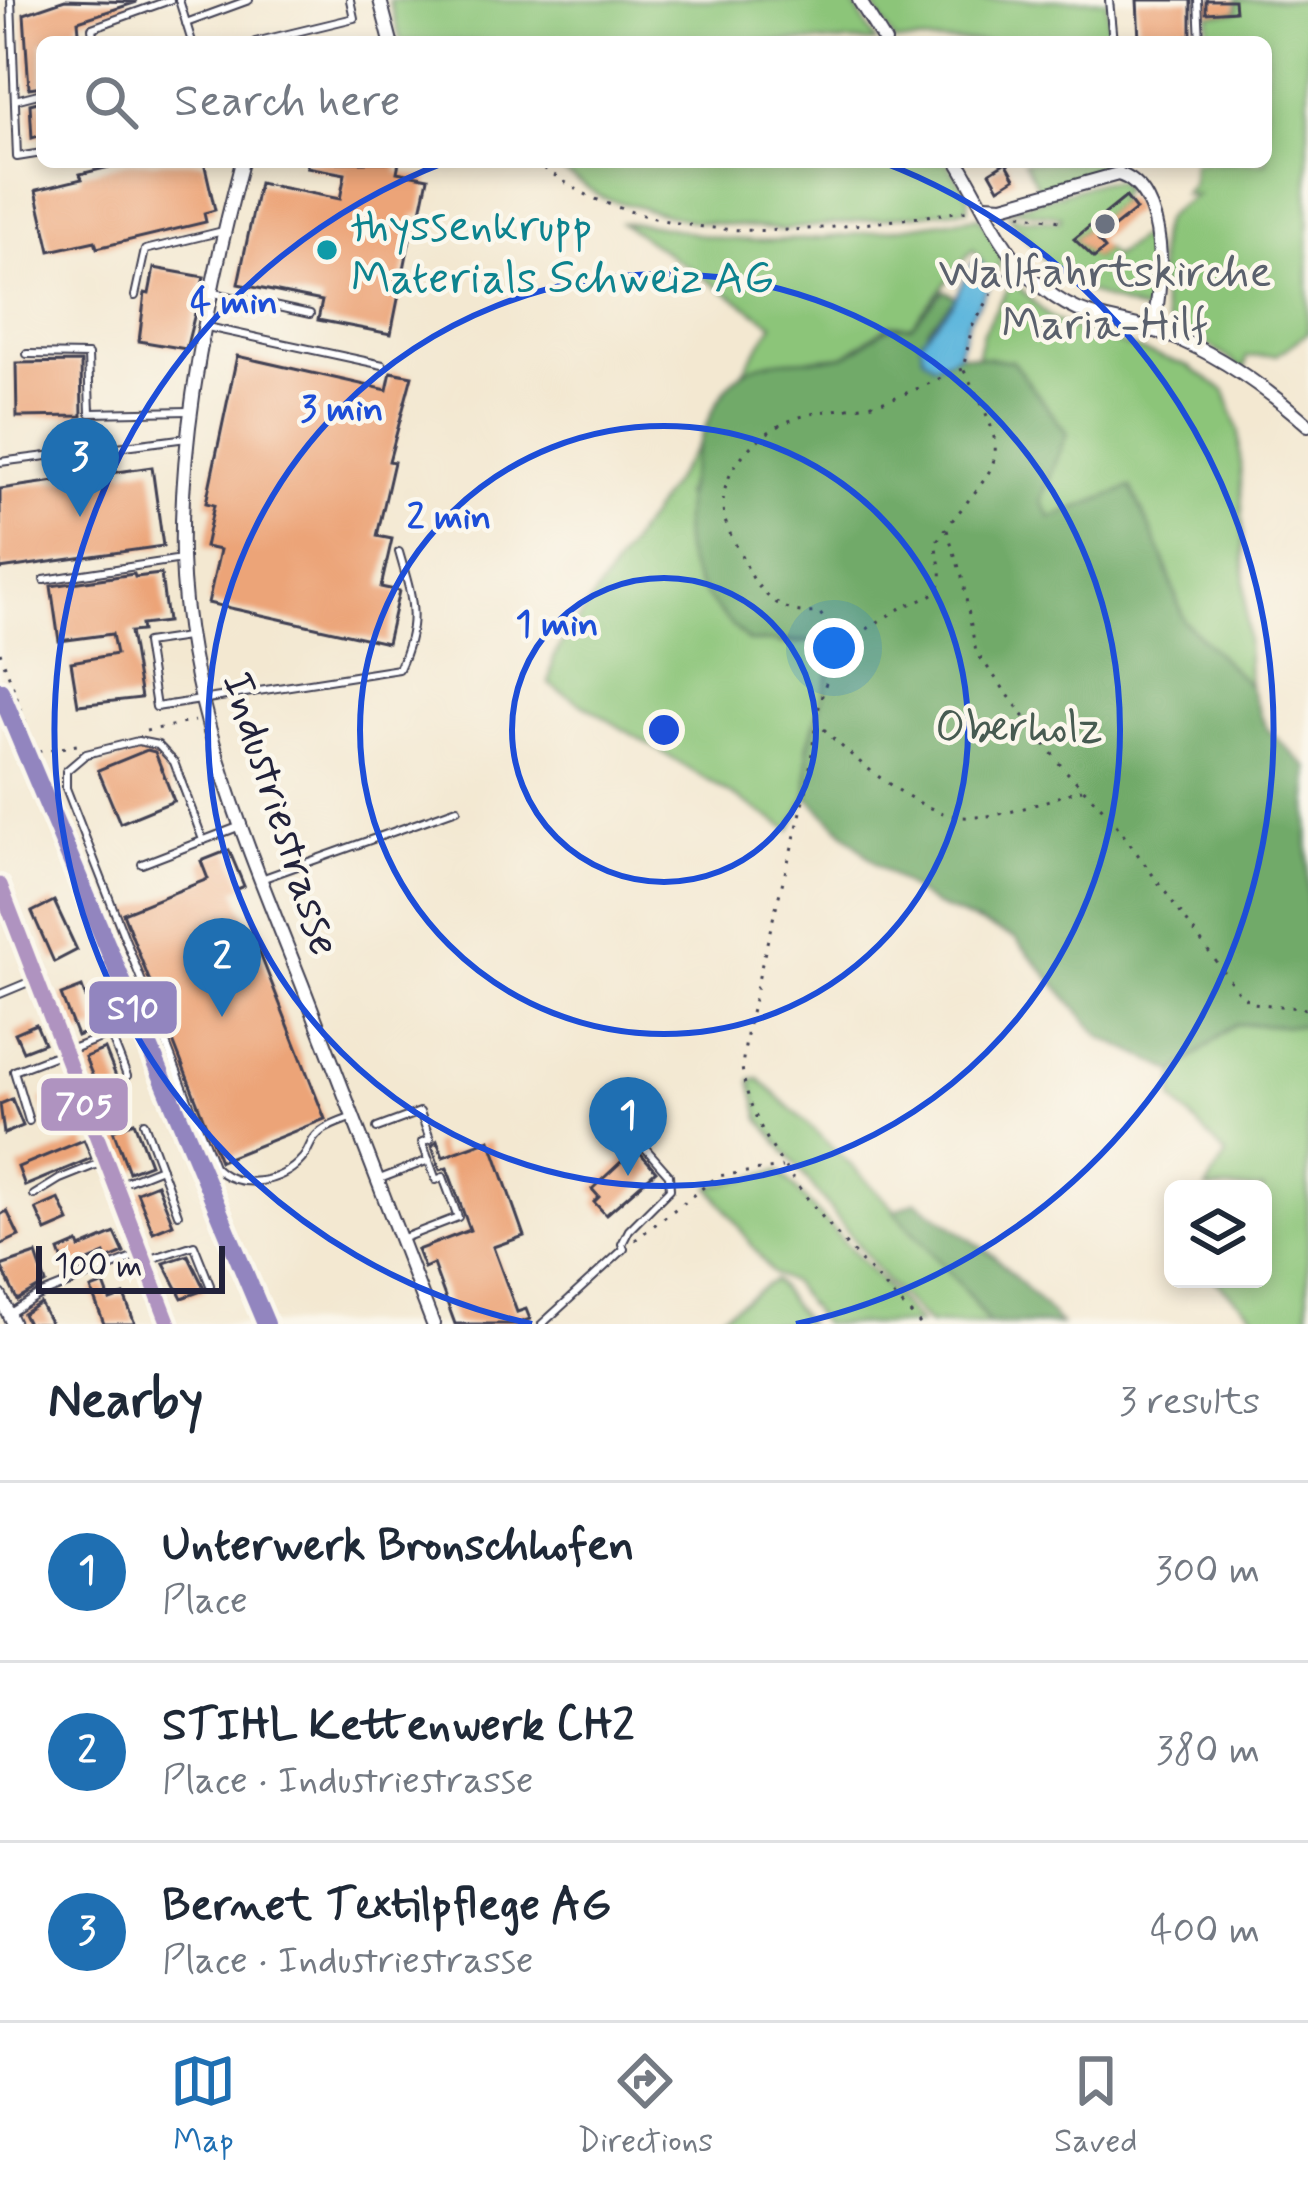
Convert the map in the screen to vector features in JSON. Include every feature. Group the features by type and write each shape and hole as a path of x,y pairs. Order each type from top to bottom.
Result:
{"street":[{"path":"380,0 389,36"},
{"path":"859,0 881,36"},
{"name":"Industriestrasse","path":"241,168 188,437 182,560 191,637 207,718 241,825 433,1324"},
{"path":"962,168 989,207 1014,258 1034,280 1084,315 1151,331 1224,362 1308,425"},
{"path":"989,207 1120,168 1142,191 1153,214 1161,281 1151,331"},
{"path":"0,885 170,1324"},
{"path":"0,1296 10,1319"}],"lane":[{"path":"10,0 17,157 36,154"},
{"path":"93,36 92,28 175,0 190,36"},
{"path":"280,36 354,18 350,0"},
{"path":"1109,0 1112,36"},
{"path":"1198,0 1200,36"},
{"path":"186,23 244,1"},
{"path":"15,100 36,95"},
{"path":"135,296 145,250 227,230"},
{"path":"214,293 310,314"},
{"path":"207,327 383,365"},
{"path":"27,354 88,355 90,413 193,411"},
{"path":"0,462 188,437"},
{"path":"191,637 146,644 156,707 399,669 414,636 414,605 399,552"},
{"path":"44,580 182,560"},
{"path":"203,840 171,757 158,745 138,741 86,754 66,771 66,788 220,1172 250,1183 277,1174 302,1159 318,1132 353,1117"},
{"path":"261,879 457,809"},
{"path":"142,864 241,825"},
{"path":"0,994 39,978"},
{"path":"94,993 127,1076"},
{"path":"29,1121 14,1071 111,1034"},
{"path":"377,1129 420,1112 430,1138 422,1142 428,1160 436,1180 443,1177 458,1217 400,1239"},
{"path":"144,1123 178,1214"},
{"path":"544,1323 624,1249 629,1230 670,1189 669,1175 640,1142"},
{"path":"34,1195 109,1160"},
{"path":"377,1180 428,1160"},
{"path":"118,1185 161,1168"},
{"path":"10,1319 38,1296 145,1257 194,1245 210,1285"}],"path":[{"path":"544,168 593,198 649,218 694,227 790,233 989,207 1060,221"},
{"path":"920,1324 784,1167 756,1125 744,1091 742,1066 804,799 818,701 845,646 902,607 932,595 940,585 936,542 994,467 998,445 993,424 964,369 972,327 1014,258"},
{"path":"845,646 819,613 800,615 776,604 753,580 724,518 724,482 748,448 801,416 902,396 964,369"},
{"path":"946,528 962,577 976,652 1062,766 1108,814 1239,993 1252,1003 1308,1009"},
{"path":"0,652 37,752 82,745"},
{"path":"145,731 207,718"},
{"path":"815,719 860,765 903,794 958,818 1002,813 1084,789"},
{"path":"624,1249 718,1175 784,1167"}],"green space":[{"path":"389,0 851,0 872,36 399,36"},
{"path":"870,0 1107,0 1110,36 891,36"},
{"path":"1237,0 1308,0 1308,333 1277,355 1247,357 1245,370 1203,341 1170,328 1163,307 1159,258 1164,220 1196,195 1183,194 1192,184 1193,168 1272,168 1272,36 1208,36 1209,15 1237,12"},
{"path":"558,168 951,168 969,197 968,209 781,230 692,221 603,198"},
{"path":"1027,168 1111,168 1040,191"},
{"path":"1117,181 1124,189 1117,196 1120,202 1074,239 1094,258 1105,249 1114,257 1146,232 1154,272 1147,313 1100,297 1067,279 1008,214 1060,221 1061,216 1009,210 1099,182"},
{"path":"979,217 1002,254 991,276 973,249 911,326 890,324 844,356 743,371 773,324 622,223 770,241"},
{"path":"1012,281 1047,315 1066,326 1188,366 1225,391 1239,432 1249,685 1184,621 1162,555 1051,519 1041,501 1012,361 977,357 983,332"},
{"name":"Oberholz","path":"944,290 956,297 927,329 934,365 958,354 1012,361 1067,433 1041,501 1051,518 1131,487 1162,555 1184,621 1249,685 1266,728 1308,768 1308,1026 1235,1024 1175,1072 1101,1037 1015,938 934,905 876,864 807,796 808,746 831,667 828,641 749,642 714,606 693,574 684,542 687,490 702,435 726,389 740,374 761,364 839,357 887,329 911,326"},
{"path":"705,434 684,495 779,644 828,641 831,667 808,746 807,796 790,830 549,684 554,656"},
{"path":"1235,1024 1308,1026 1308,1324 1264,1324 1224,1288 1272,1288 1272,1180 1211,1180 1226,1155 1173,1099 1175,1072"},
{"path":"759,1079 910,1226 989,1324 929,1324 887,1282 760,1119 751,1080"},
{"path":"779,1171 920,1324 822,1324 792,1283 772,1273 710,1187"},
{"path":"916,1201 994,1256 1061,1324 989,1324 894,1211"},
{"path":"774,1280 807,1324 708,1324"}],"water":[{"path":"979,261 991,283 968,321 958,354 934,365 923,356 920,341 951,305 973,262"}],"building":[{"path":"65,0 137,2 78,21 79,36 36,36 36,87 29,88 24,14"},
{"path":"1137,0 1191,0 1191,36 1139,36"},
{"path":"1206,0 1234,0 1235,11 1206,13"},
{"path":"36,102 36,137 32,138 30,104"},
{"path":"105,168 205,168 215,210 204,213 206,222 97,248 95,241 50,251 36,190 82,179 80,174"},
{"name":"thyssenkrupp Materials Schweiz AG","path":"312,168 398,168 397,172 428,178 420,216 415,214 391,334 318,320 322,301 238,284 259,183 340,199 345,174"},
{"path":"1009,168 1015,178 999,188 990,172"},
{"name":"Wallfahrtskirche Maria-Hilf","path":"1126,197 1136,210 1098,240 1105,249 1094,258 1074,239"},
{"path":"154,268 204,277 186,349 139,341 145,293 149,294"},
{"path":"237,356 387,390 391,372 412,376 389,461 394,462 377,536 392,539 381,587 399,591 387,643 208,603 220,550 205,547 214,505 206,503"},
{"path":"81,362 82,416 17,417 16,363"},
{"path":"152,467 163,546 0,569 0,489"},
{"path":"161,574 167,622 141,625 142,631 130,632 141,698 78,705 71,662 116,654 112,634 59,641 51,586"},
{"path":"147,750 155,752 174,801 120,823 98,770"},
{"path":"229,850 244,886 235,890 325,1119 220,1161 123,913 208,879 201,861"},
{"path":"54,901 77,950 54,962 32,912"},
{"path":"82,987 97,1028 77,1036 61,995"},
{"path":"36,1024 44,1043 23,1051 15,1033"},
{"path":"105,1049 121,1089 101,1097 85,1057"},
{"path":"58,1094 64,1112 49,1122 41,1100"},
{"path":"12,1099 23,1126 4,1134 0,1104"},
{"path":"134,1122 150,1164 129,1172 113,1130"},
{"path":"84,1140 92,1158 25,1186 18,1167"},
{"path":"490,1140 524,1236 493,1247 517,1312 526,1309 530,1319 516,1324 455,1324 433,1264 424,1268 417,1250 470,1230 447,1168 440,1170 432,1146 437,1141 443,1157"},
{"path":"636,1148 656,1171 606,1215 594,1202 599,1197 592,1189"},
{"path":"157,1184 173,1224 153,1232 137,1192"},
{"path":"59,1199 69,1221 46,1231 36,1209"},
{"path":"7,1211 19,1236 0,1245 0,1215"},
{"path":"115,1233 124,1253 107,1260 105,1254 68,1276 59,1251"},
{"path":"36,1254 46,1283 17,1300 1,1266"},
{"path":"188,1255 205,1290 182,1298 164,1263"},
{"path":"104,1284 110,1300 124,1295 135,1324 104,1324 91,1289"},
{"path":"40,1303 51,1324 28,1324 23,1314"}],"transit line":[{"name":"S10","path":"0,691 266,1324"},
{"name":"705","path":"0,885 169,1324"}],"place":[{"name":"Wallfahrtskirche Maria-Hilf","path":"1105,224"},
{"name":"thyssenkrupp Materials Schweiz AG","path":"327,250"},
{"name":"Bernet Textilpflege AG","path":"80,517"},
{"name":"STIHL Kettenwerk CH2","path":"222,1017"},
{"name":"Unterwerk Bronschhofen","path":"628,1176"}]}
